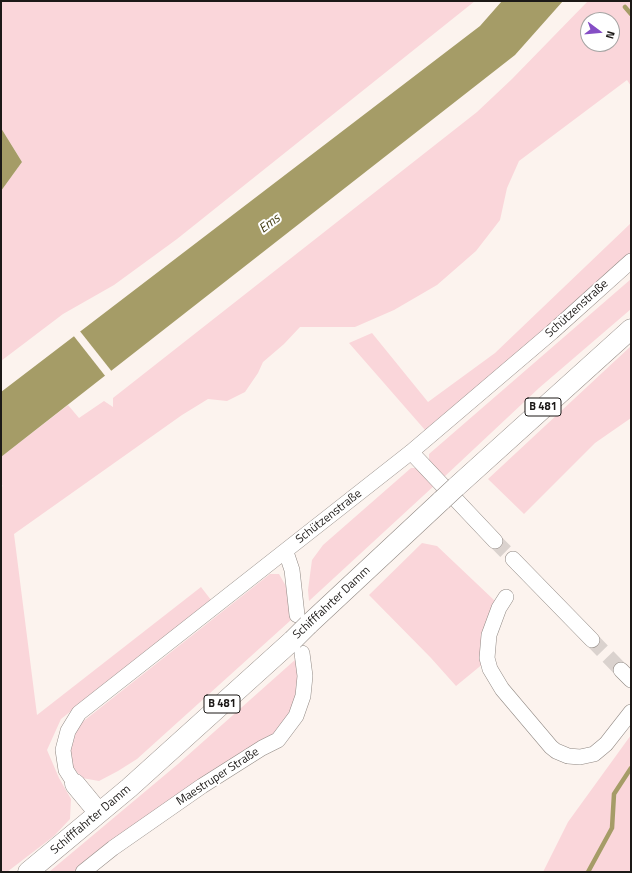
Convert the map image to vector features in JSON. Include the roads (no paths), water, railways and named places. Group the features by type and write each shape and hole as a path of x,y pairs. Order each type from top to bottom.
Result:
{"main road":[{"name":"Schifffahrter Damm","path":"28,872 297,646 302,620 449,493 631,328"},
{"path":"75,784 99,813"}],"street":[{"name":"Schützenstraße","path":"75,784 66,770 62,750 68,731 79,714 411,452 552,332 631,261"},
{"path":"411,452 495,541"},
{"path":"286,552 292,570 302,620"},
{"path":"513,559 592,640"},
{"path":"506,597 499,608 489,635 487,658 490,669 502,689 551,747 568,756 580,757 594,754 606,744 631,712"},
{"name":"Maestruper Straße","path":"83,872 113,848 202,786 262,748 278,740 296,716 303,696 305,676 297,646"}],"water":[{"name":"Ems","path":"502,1 563,1 515,55 1,457 1,392 480,26"},
{"path":"1,128 22,162 1,191"}],"waterway":[{"path":"625,7 631,14"},
{"path":"588,872 612,828 614,794 631,768"}],"tunnel":[{"path":"495,541 513,559"},
{"path":"592,640 621,670"}]}
